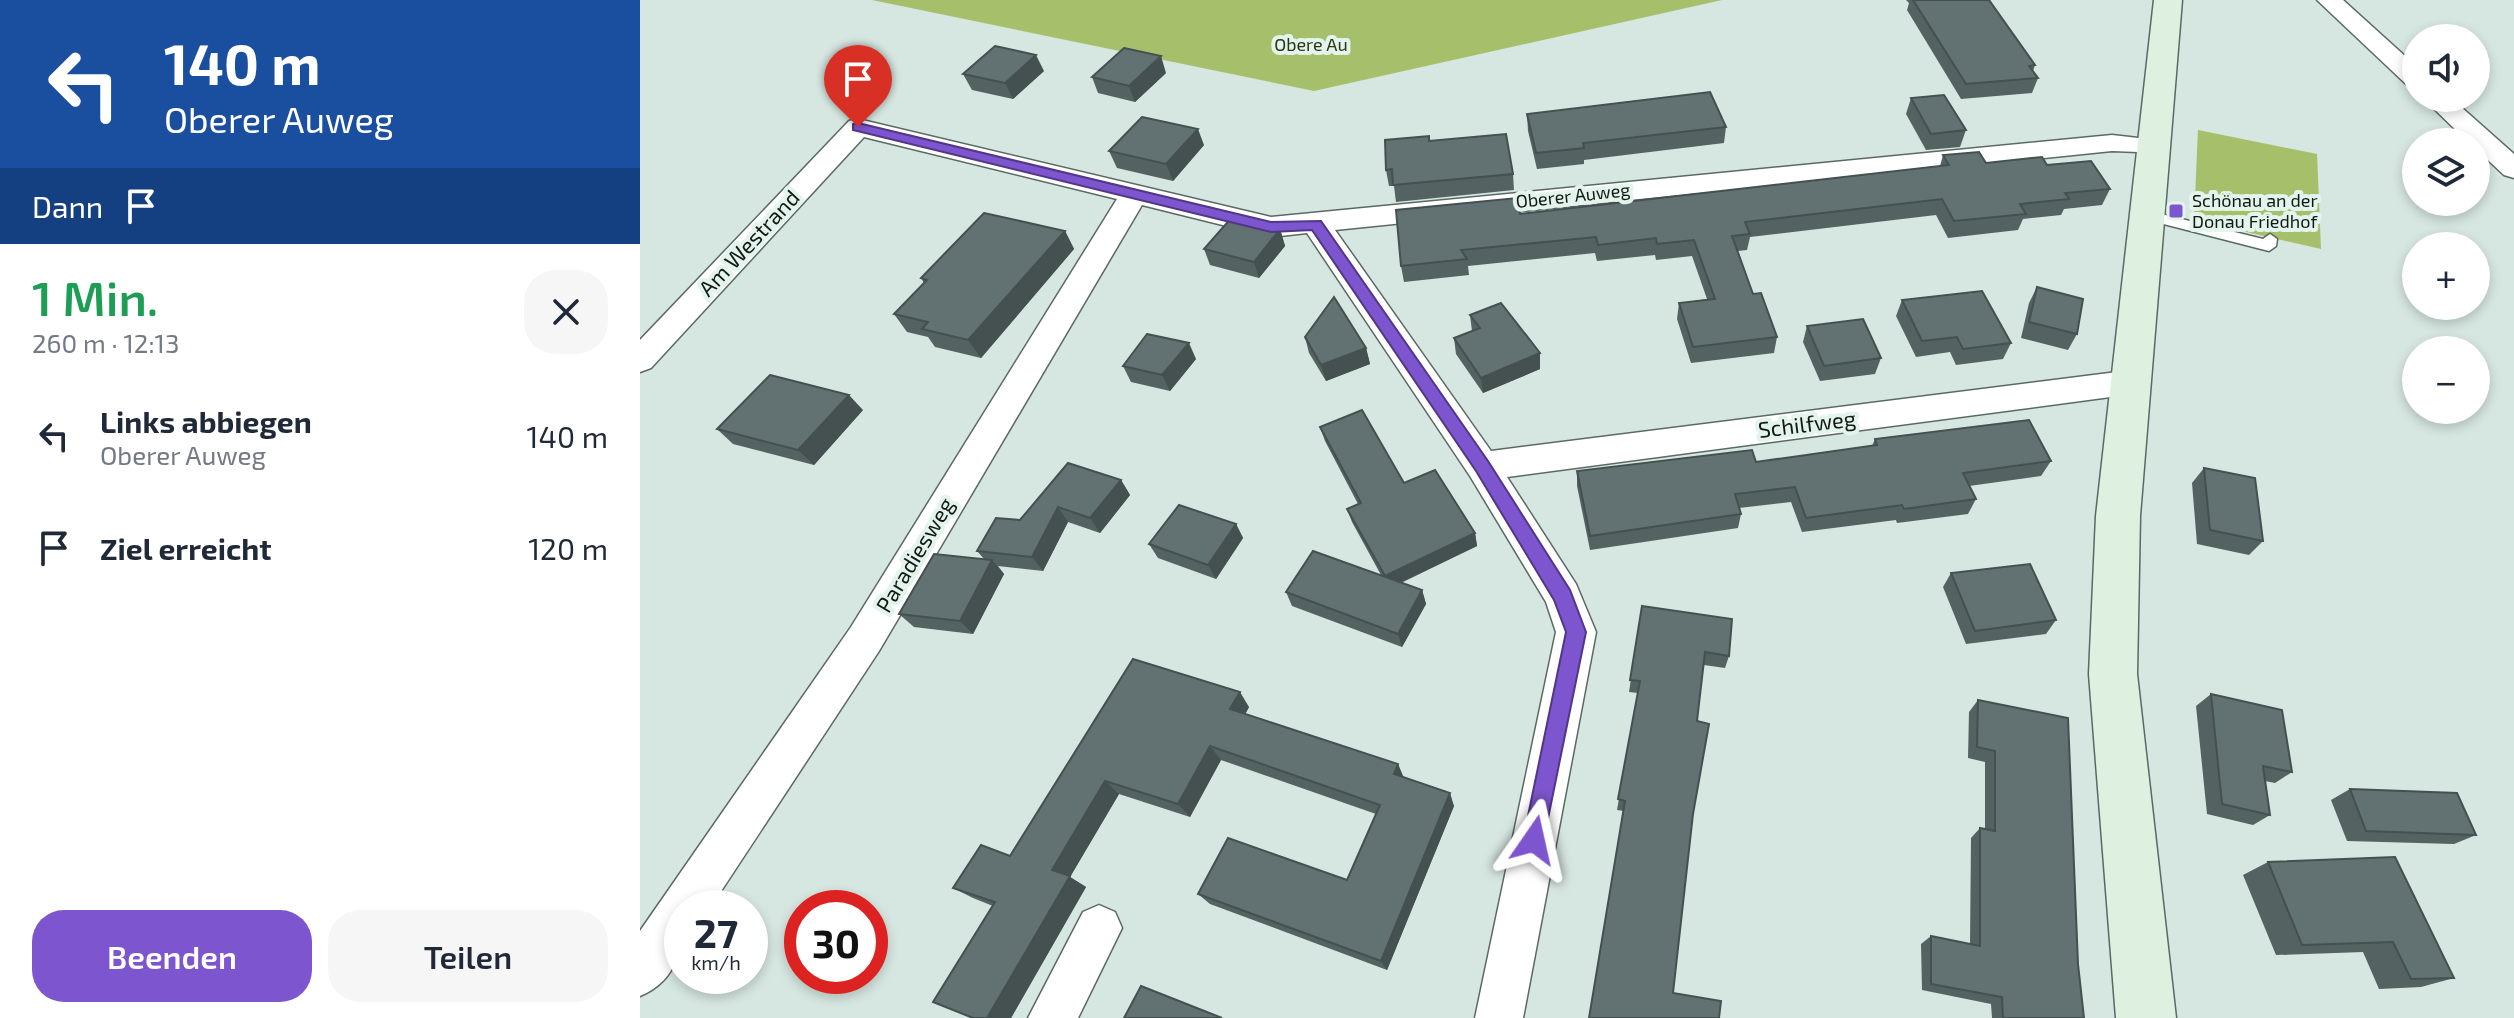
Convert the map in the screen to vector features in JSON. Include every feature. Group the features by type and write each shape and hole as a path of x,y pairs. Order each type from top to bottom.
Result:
{"street":[{"path":"2146,1018 2113,674 2118,516 2168,0"},
{"path":"2329,0 2402,67"},
{"path":"2451,112 2514,169"},
{"name":"Oberer Auweg","path":"858,127 1271,227 1316,225 1353,217 2112,143 2155,147"},
{"name":"Am Westrand","path":"640,360 858,127"},
{"name":"Paradiesweg","path":"695,890 865,639 1134,194"},
{"path":"1316,225 1482,466 1563,596 1576,632 1499,1018"},
{"name":"Schilfweg","path":"1482,466 2133,382"},
{"path":"1052,1018 1099,928"},
{"name":"Paradiesweg","path":"640,972 664,936"}],"lane":[{"path":"2149,216 2269,246 2270,239"}],"green space":[{"name":"Obere Au","path":"872,0 1722,0 1314,91"},
{"path":"2198,130 2317,154 2321,249 2194,220"}],"building":[{"path":"1913,0 1989,0 2035,65 2029,66 2038,78 1966,84"},
{"path":"995,46 1036,55 1005,83 963,74"},
{"path":"1124,48 1161,56 1129,86 1092,77"},
{"path":"1710,92 1726,127 1583,143 1584,148 1536,153 1527,114"},
{"path":"1944,95 1966,130 1931,134 1911,98"},
{"path":"1142,117 1198,129 1166,164 1109,151"},
{"path":"1506,134 1513,174 1393,185 1392,169 1386,170 1385,140 1429,136 1429,141"},
{"path":"1979,152 1986,163 2042,157 2047,165 2091,161 2110,189 2065,193 2069,199 2020,204 2026,214 1954,221 1942,199 1745,222 1750,234 1732,236 1753,294 1761,293 1777,337 1693,347 1679,303 1715,299 1694,240 1657,244 1656,238 1598,245 1596,237 1461,250 1467,259 1401,266 1396,210 1517,198 1520,214 1949,165 1943,155"},
{"path":"984,213 1065,231 968,340 922,329 928,322 894,314 927,280 921,278"},
{"path":"1232,217 1280,229 1254,262 1204,249"},
{"path":"2037,287 2083,299 2077,334 2029,322"},
{"path":"1982,291 2011,343 1963,349 1957,337 1922,341 1902,300"},
{"path":"1334,297 1366,348 1321,365 1305,337"},
{"path":"1501,303 1540,353 1481,378 1454,338 1480,328 1470,315"},
{"path":"1863,319 1881,358 1824,366 1807,326"},
{"path":"1147,334 1189,343 1162,375 1123,366"},
{"path":"770,375 849,395 798,450 717,429"},
{"path":"1362,410 1404,483 1435,470 1475,533 1385,576 1347,509 1361,503 1320,427"},
{"path":"2029,420 2051,461 1963,473 1976,499 1904,509 1902,505 1806,518 1795,487 1735,494 1741,514 1590,536 1577,471 1752,450 1756,462 1877,445 1875,439"},
{"path":"1068,463 1121,480 1090,518 1058,507 1032,557 977,551 996,518 1020,520"},
{"path":"2204,468 2255,478 2263,541 2210,530"},
{"path":"1179,505 1236,524 1208,565 1149,544"},
{"path":"1313,551 1422,590 1398,634 1286,592"},
{"path":"934,554 992,560 960,621 899,614"},
{"path":"2030,564 2056,620 1975,631 1951,573"},
{"path":"1642,606 1732,619 1729,656 1705,652 1697,721 1709,724 1693,814 1673,993 1721,1001 1719,1018 1589,1018 1625,801 1618,799 1640,681 1630,680"},
{"path":"1133,659 1240,692 1230,709 1398,764 1394,774 1450,793 1381,961 1198,894 1228,838 1347,880 1380,805 1210,746 1178,804 1105,781 1052,870 1070,876 987,1018 973,1018 933,1002 995,902 953,888 981,845 1010,856"},
{"path":"2211,694 2282,710 2292,772 2263,766 2270,815 2222,804"},
{"path":"1978,700 2068,718 2078,964 2084,1018 2003,1018 2002,997 1931,984 1931,936 1980,946 1980,828 1995,831 1995,751 1977,747"},
{"path":"2350,789 2457,793 2476,835 2366,831"},
{"path":"2395,857 2454,978 2411,979 2393,942 2302,945 2268,862"},
{"path":"1141,986 1222,1018 1124,1018"}],"place":[{"name":"Schönau an der Donau Friedhof","path":"2176,211"}],"route":[{"path":"858,127 1271,227 1316,225 1482,466 1563,596 1576,632 1534,840"}]}
